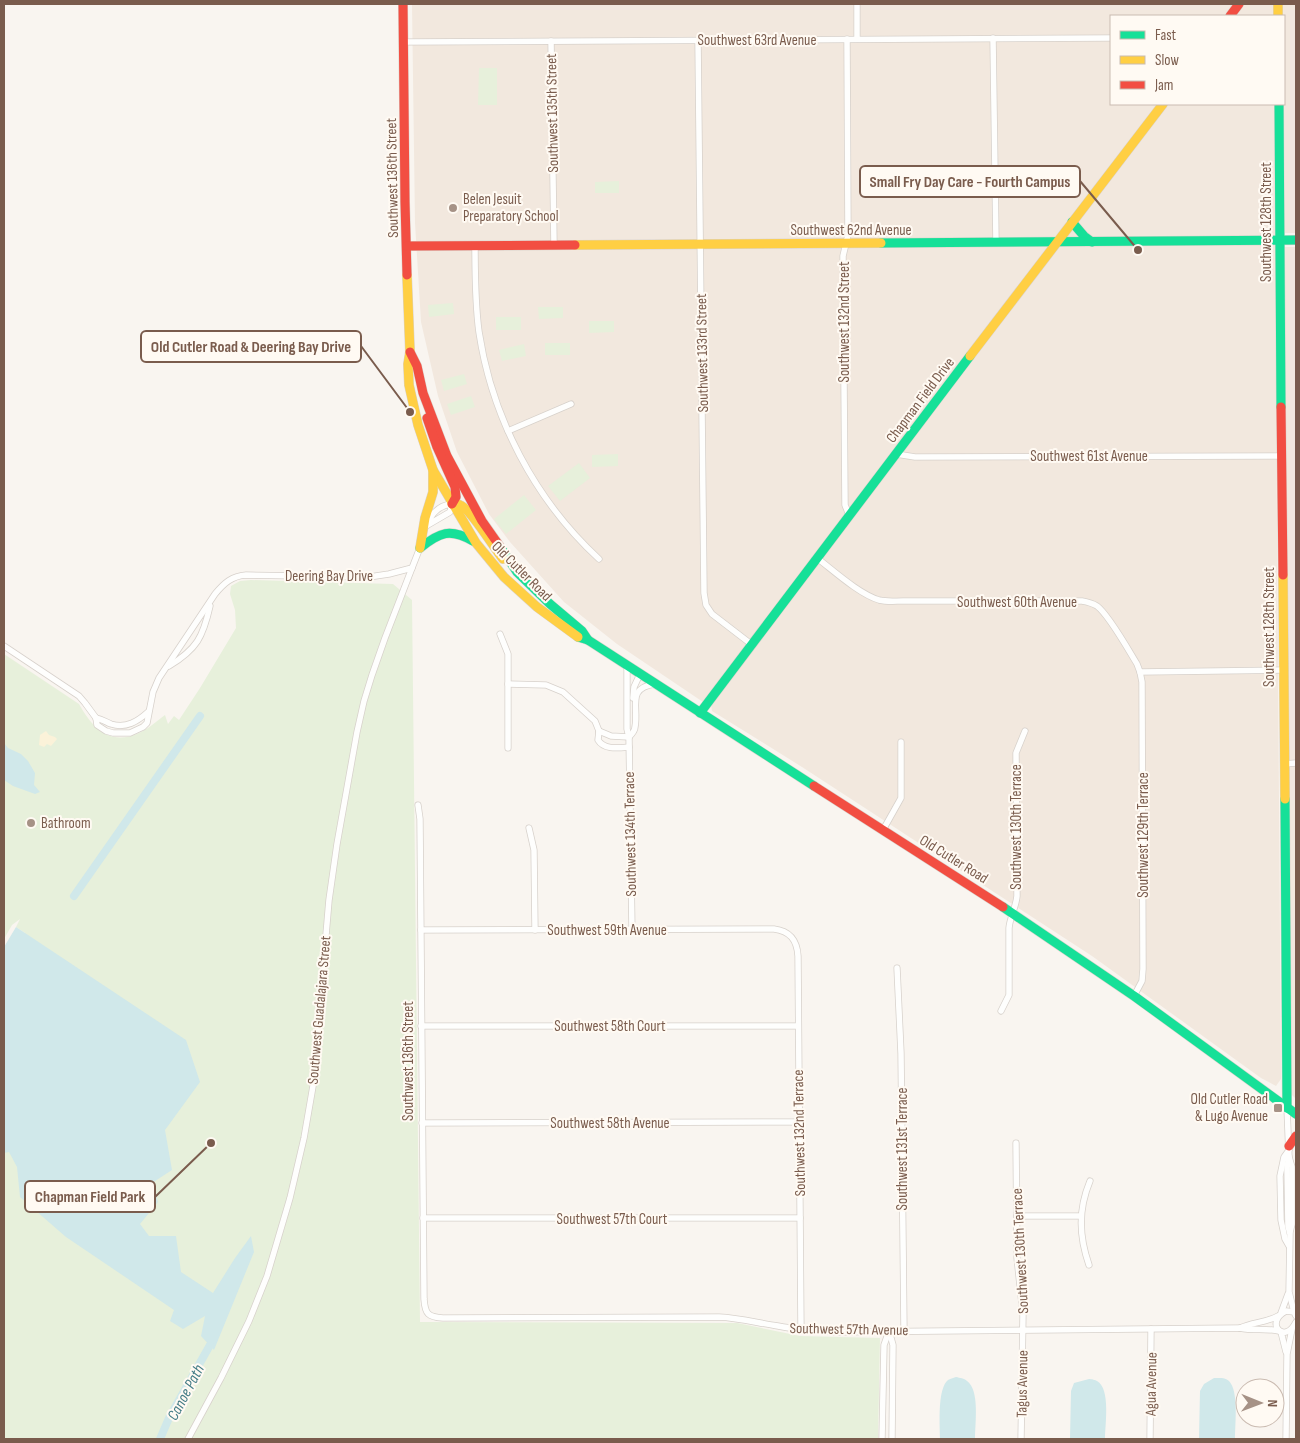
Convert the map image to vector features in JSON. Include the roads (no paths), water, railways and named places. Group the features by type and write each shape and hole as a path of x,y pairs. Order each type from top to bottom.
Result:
{"street":[{"name":"Southwest 136th Street","path":"403,4 410,352 408,364 409,385 418,424 433,470 442,482 452,504"},
{"path":"857,4 857,39"},
{"path":"1231,15 1239,4"},
{"path":"993,38 996,243"},
{"name":"Southwest 63rd Avenue","path":"403,42 1110,38"},
{"name":"Southwest 132nd Street","path":"847,39 848,235 843,256 845,505 849,515"},
{"name":"Southwest 133rd Street","path":"698,40 705,600 708,610 712,614 751,644"},
{"name":"Southwest 135th Street","path":"551,41 554,245"},
{"name":"Chapman Field Drive","path":"700,713 1162,105"},
{"name":"Southwest 128th Street","path":"1278,105 1287,1108 1289,1151 1292,1167 1289,1292 1296,1314"},
{"path":"1072,222 1092,242"},
{"name":"Southwest 62nd Avenue","path":"407,246 1296,240"},
{"path":"475,245 476,303 481,343 492,387 508,431 530,473 550,503 570,530 599,559"},
{"name":"Southwest 136th Street","path":"410,352 417,366 423,393 447,456 468,496"},
{"path":"412,568 426,526 450,512 456,497 455,488 433,437 427,418 423,393"},
{"path":"508,431 571,404"},
{"name":"Southwest 61st Avenue","path":"896,454 915,457 1282,456"},
{"path":"420,548 432,492 433,470"},
{"name":"Old Cutler Road","path":"468,496 482,521 517,572 550,604 582,631 588,640"},
{"path":"452,504 461,505 468,511 495,550 517,572"},
{"name":"Old Cutler Road","path":"452,504 476,543 504,577 531,602 565,629 577,637 588,640 1012,912 1134,996 1296,1114"},
{"path":"420,548 436,536 448,532 457,532 476,543"},
{"name":"Southwest 60th Avenue","path":"817,558 866,594 885,601 1076,601 1092,604 1099,608 1108,618 1133,657 1140,672"},
{"name":"Deering Bay Drive","path":"4,646 78,696 86,703 96,718 97,725 101,728 113,733 124,734 134,732 147,723 155,685 211,601 226,582 243,576 372,577 412,568"},
{"name":"Southwest Guadalajara Street","path":"188,1439 249,1321 267,1276 290,1198 304,1138 313,1086 325,932 337,844 357,732 372,675 412,568"},
{"name":"Deering Bay Drive","path":"167,667 191,650 203,632 211,601"},
{"path":"500,634 508,654 508,748"},
{"name":"Southwest 134th Terrace","path":"627,665 632,930"},
{"path":"1140,672 1283,670"},
{"name":"Southwest 129th Terrace","path":"1134,996 1142,981 1143,969 1142,694 1140,672"},
{"name":"Southwest 134th Terrace","path":"629,737 635,729 633,694 640,674"},
{"path":"508,684 546,684 559,690 595,722 599,731 598,740 602,745 610,748 629,747"},
{"path":"635,703 636,694 641,688 655,684"},
{"path":"599,731 611,736 629,737"},
{"name":"Southwest 130th Terrace","path":"1001,1011 1009,996 1008,928 1017,896 1016,753 1025,731"},
{"path":"883,830 900,798 901,742"},
{"path":"1284,764 1296,763"},
{"name":"Southwest 136th Street","path":"418,805 420,819 424,1303 429,1316"},
{"path":"530,828 534,850 535,930"},
{"name":"Southwest 59th Avenue","path":"421,930 774,929 784,931 792,937"},
{"name":"Southwest 132nd Terrace","path":"792,937 797,951 801,1330"},
{"name":"Southwest 131st Terrace","path":"897,968 900,1036 904,1330"},
{"name":"Southwest 58th Court","path":"421,1026 798,1026"},
{"name":"Southwest 58th Avenue","path":"422,1123 799,1122"},
{"path":"1289,1151 1296,1136"},
{"name":"Southwest 130th Terrace","path":"1016,1143 1016,1216 1023,1330"},
{"name":"Southwest 128th Street","path":"1289,1151 1283,1161 1280,1182 1282,1227 1285,1238 1290,1246"},
{"path":"1089,1265 1082,1243 1081,1216 1084,1195 1090,1181"},
{"path":"1016,1216 1081,1216"},
{"name":"Southwest 57th Court","path":"423,1218 800,1218"},
{"name":"Southwest 128th Street","path":"1280,1315 1289,1292"},
{"name":"Southwest 57th Avenue","path":"1240,1328 1248,1324 1265,1322 1288,1310 1296,1314"},
{"path":"1280,1315 1276,1324 1287,1354"},
{"name":"Southwest 57th Avenue","path":"429,1316 443,1318 719,1317 751,1320 801,1330 838,1332 1240,1328 1288,1332 1295,1325"},
{"path":"1286,1439 1287,1354 1295,1325"},
{"name":"Agua Avenue","path":"1150,1439 1151,1329"},
{"name":"Tagus Avenue","path":"1021,1439 1023,1330"},
{"path":"882,1439 884,1345 889,1331"},
{"path":"889,1331 894,1345 892,1439"}],"water":[{"path":"4,743 8,748 21,754 28,761 35,773 34,785 40,792 35,794 13,786 4,780"},
{"path":"16,927 186,1040 200,1082 165,1130 172,1170 152,1183 158,1202 140,1224 149,1236 176,1236 181,1272 213,1293 251,1236 254,1252 214,1350 201,1336 205,1316 183,1329 170,1321 174,1310 66,1237 20,1197 17,1167 9,1152 4,1153 4,947"},
{"path":"956,1377 966,1380 974,1392 976,1408 975,1439 940,1439 942,1391 948,1380"},
{"path":"1214,1378 1222,1378 1229,1381 1232,1386 1235,1400 1235,1439 1199,1439 1200,1391 1204,1384"},
{"path":"1089,1379 1097,1381 1104,1391 1106,1399 1105,1439 1070,1439 1071,1391 1074,1383"}],"waterway":[{"path":"74,896 200,716"},
{"name":"Canoe Path","path":"160,1439 169,1418 210,1345"}],"place":[{"name":"Belen Jesuit Preparatory School","path":"453,208"},
{"name":"Small Fry Day Care - Fourth Campus","path":"1138,250"},
{"name":"Old Cutler Road & Deering Bay Drive","path":"410,412"},
{"name":"Bathroom","path":"31,823"},
{"name":"Old Cutler Road & Lugo Avenue","path":"1278,1108"},
{"name":"Chapman Field Park","path":"211,1143"}]}
